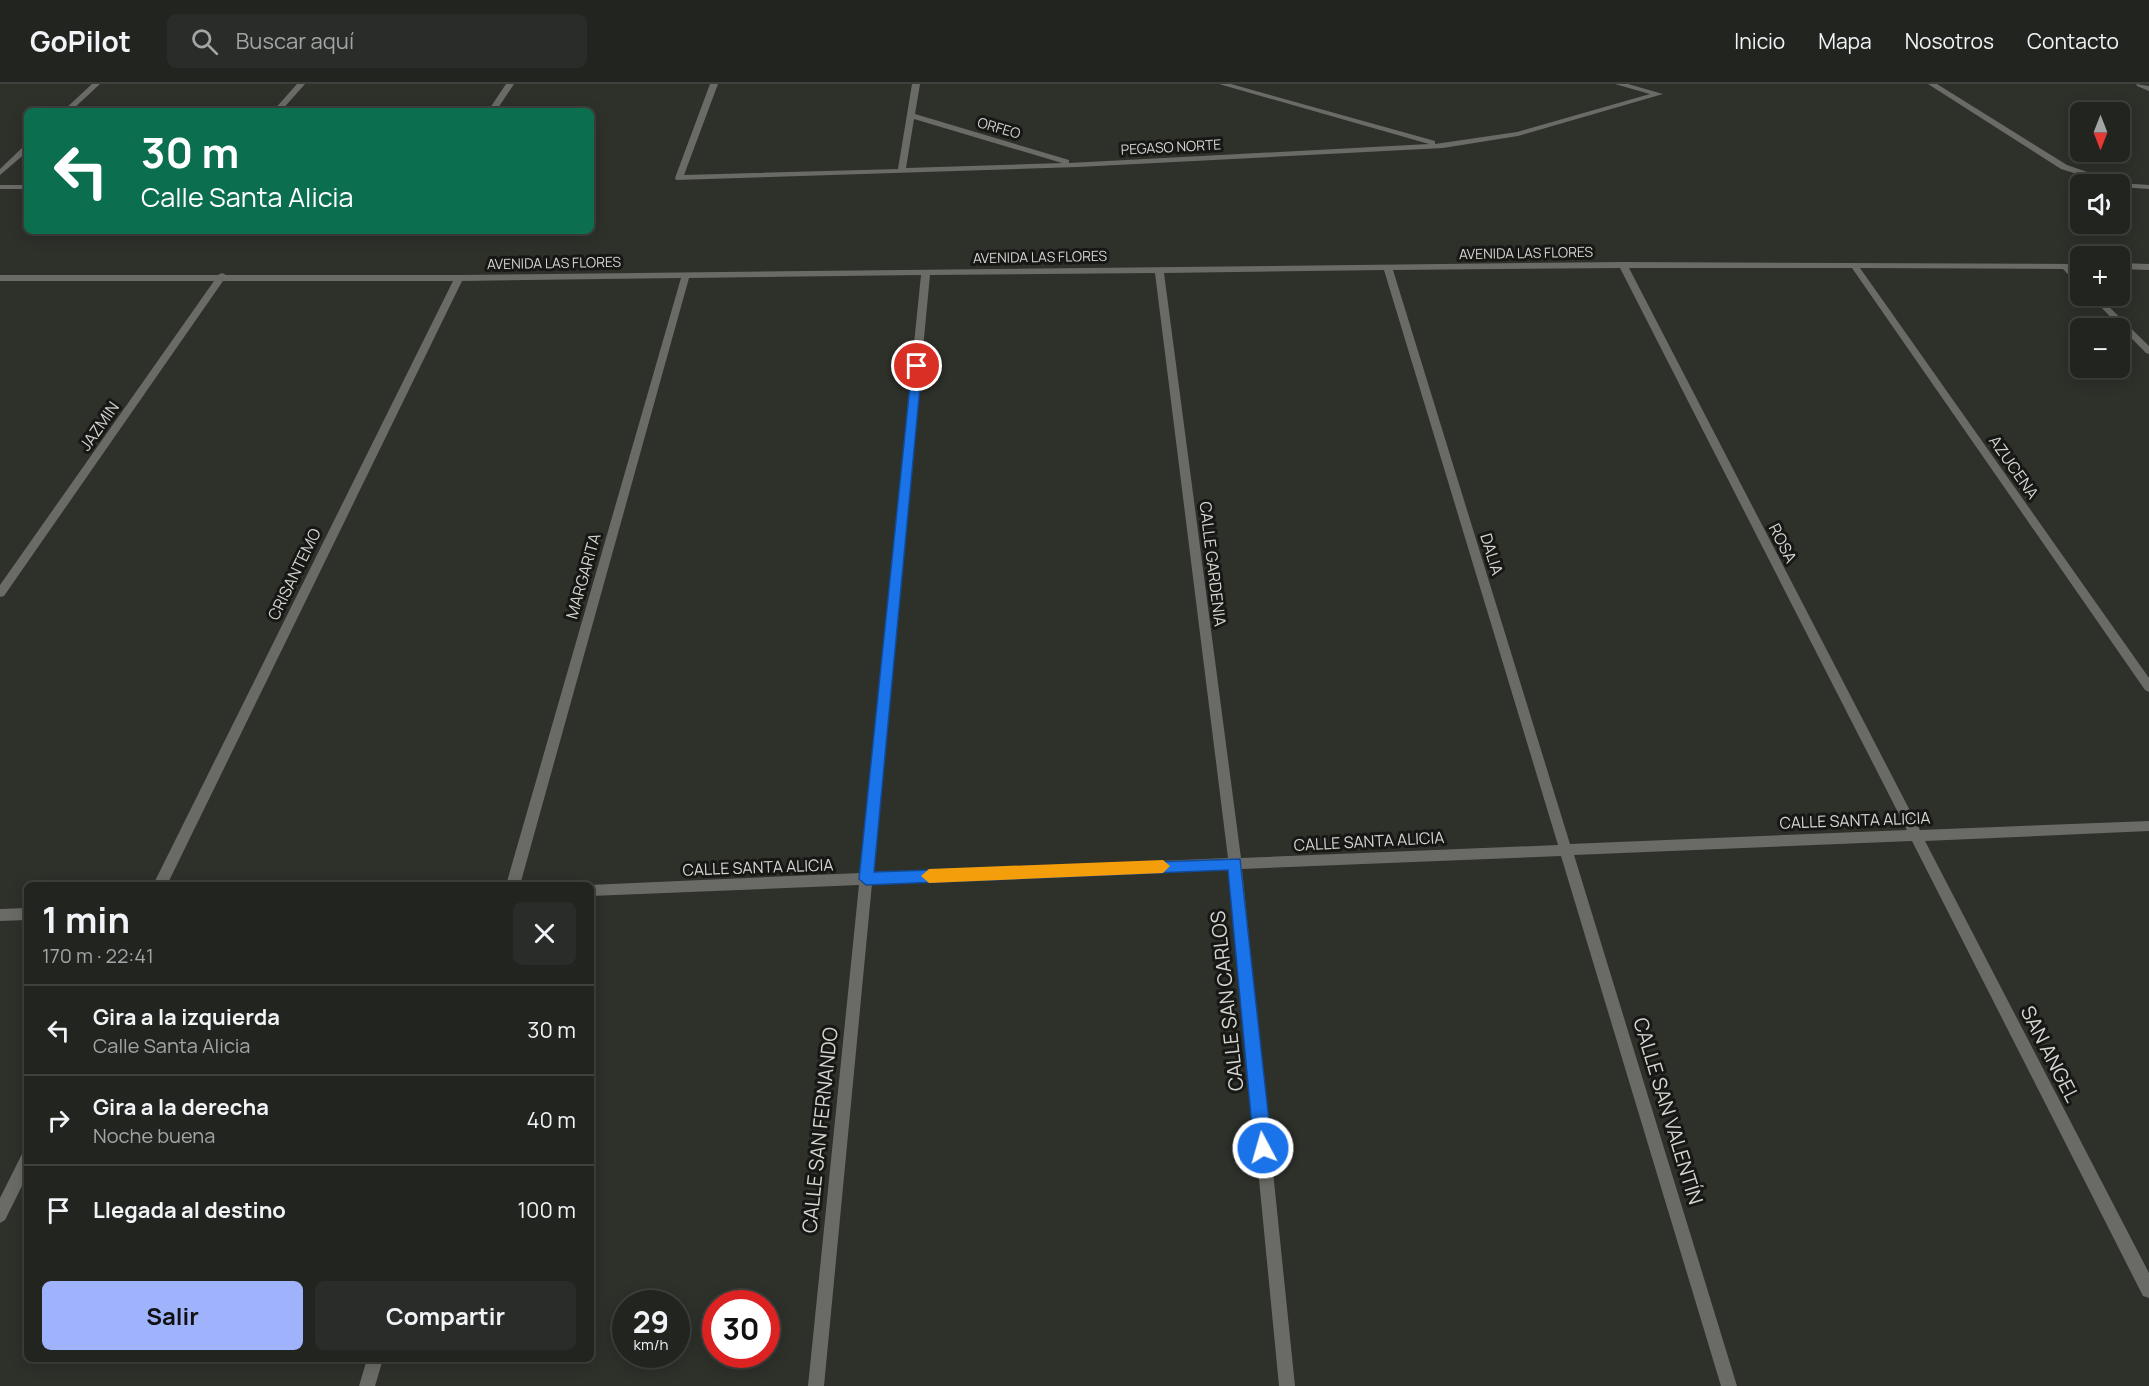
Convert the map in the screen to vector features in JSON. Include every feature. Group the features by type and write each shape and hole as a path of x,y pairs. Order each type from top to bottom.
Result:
{"street":[{"path":"70,108 96,84"},
{"path":"280,108 302,84"},
{"path":"494,108 510,84"},
{"name":"PEGASO NORTE","path":"714,84 679,178 1078,165 1443,146 1518,134 1659,94 1619,84"},
{"path":"902,169 916,84"},
{"path":"1222,84 1443,146"},
{"path":"1932,84 2064,167 2085,174"},
{"path":"2140,84 2149,89"},
{"name":"ORFEO","path":"912,116 1078,165"},
{"path":"0,173 24,151"},
{"path":"2130,186 2149,187"},
{"path":"0,187 24,188"},
{"name":"AVENIDA LAS FLORES","path":"0,278 222,276 459,278 1623,265 2070,266"},
{"name":"ROSA","path":"1623,265 1916,834"},
{"name":"AZUCENA","path":"1854,265 2149,687"},
{"path":"2065,266 2070,271"},
{"path":"2130,266 2149,267"},
{"name":"DALIA","path":"1388,268 1566,849"},
{"name":"CALLE GARDENIA","path":"1159,269 1235,863"},
{"name":"CALLE SAN FERNANDO","path":"816,1386 926,273"},
{"name":"MARGARITA","path":"514,882 686,275"},
{"name":"JAZMIN","path":"0,593 222,276"},
{"name":"CRISANTEMO","path":"161,882 459,278"},
{"path":"2104,306 2149,351"},
{"name":"CALLE SANTA ALICIA","path":"594,890 2149,826"},
{"name":"SAN ANGEL","path":"1916,834 2149,1290"},
{"name":"CALLE SAN VALENTÍN","path":"1566,849 1729,1386"},
{"name":"CALLE SAN CARLOS","path":"1235,863 1287,1386"},
{"path":"0,915 24,914"},
{"path":"0,1215 24,1165"},
{"path":"367,1386 374,1362"}],"slow traffic":[{"path":"929,876 1163,866"}],"route":[{"path":"917,366 866,879 1235,863 1263,1148"}]}
